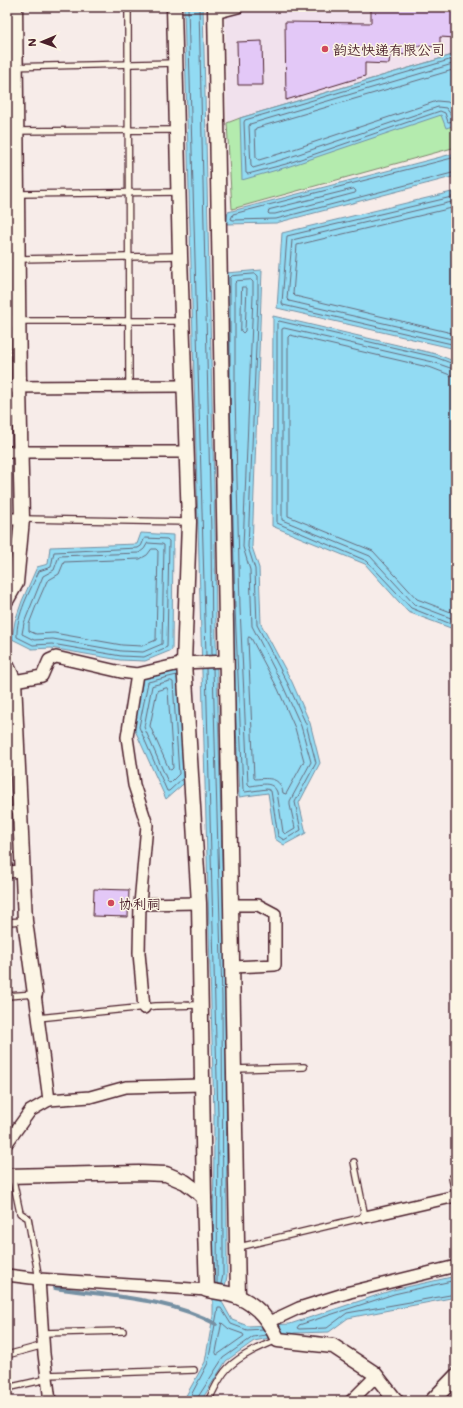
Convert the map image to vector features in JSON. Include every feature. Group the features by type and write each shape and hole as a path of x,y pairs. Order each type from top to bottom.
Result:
{"street":[{"path":"9,593 16,583 22,519 21,452 13,387 11,67 15,7"},
{"path":"174,7 180,192 180,256 189,522 184,664 198,903 207,1290"},
{"path":"238,7 215,10 238,1297"},
{"path":"13,387 185,386"},
{"path":"7,452 187,452"},
{"path":"7,519 22,519"},
{"path":"14,681 42,676 48,660 56,657 121,672 137,674 184,664 226,661"},
{"path":"7,666 14,681 13,810 23,871 25,921 48,1100"},
{"path":"137,674 127,737 134,785 147,825 140,904 139,953 144,1008"},
{"path":"7,872 23,871"},
{"path":"140,904 198,903"},
{"path":"230,905 258,905 275,914 275,965 232,966"},
{"path":"7,1143 30,1111 48,1100 90,1097 126,1087 202,1085"},
{"path":"10,1175 166,1174 185,1182 204,1198"},
{"path":"365,1217 456,1196"},
{"path":"269,1322 299,1308 350,1292 456,1266"},
{"path":"7,1275 39,1279 207,1290 238,1297 260,1311 269,1322 278,1340 333,1346 374,1373 396,1401"},
{"path":"39,1279 50,1401"},
{"path":"351,1401 376,1376"},
{"path":"432,1401 456,1376"}],"lane":[{"path":"128,7 129,387"},
{"path":"11,67 176,63"},
{"path":"12,131 178,130"},
{"path":"12,194 180,192"},
{"path":"12,260 180,256"},
{"path":"13,321 183,321"},
{"path":"22,519 189,522"},
{"path":"7,922 25,921"},
{"path":"7,996 35,994"},
{"path":"38,1018 144,1008 200,1005"},
{"path":"234,1068 304,1067"},
{"path":"237,1248 365,1217 354,1162"},
{"path":"10,1175 20,1213 28,1218 39,1279"},
{"path":"452,1178 456,1200"},
{"path":"43,1333 123,1331"},
{"path":"208,1401 217,1383 228,1368 247,1354 278,1340"},
{"path":"7,1354 44,1345"},
{"path":"7,1388 47,1377 194,1370"}],"shaded area":[{"path":"225,7 456,7 456,54 227,123"}],"green space":[{"path":"456,54 456,147 232,209 227,123"}],"water":[{"path":"184,7 203,7 216,639 226,997 227,1276 222,1302 232,1320 248,1326 290,1324 393,1290 456,1276 456,1297 348,1318 329,1332 295,1333 254,1341 226,1361 201,1401 183,1401 205,1362 213,1316 214,1115"},
{"path":"456,54 456,125 446,128 441,115 287,167 242,180 240,118"},
{"path":"456,153 456,176 276,223 226,224 228,212"},
{"path":"456,191 456,349 277,308 282,233"},
{"path":"262,270 252,547 259,568 261,624 292,682 310,723 320,763 299,803 306,833 284,845 275,839 268,793 239,797 231,609 226,273"},
{"path":"273,316 436,354 456,362 456,630 408,612 365,564 272,526"},
{"path":"141,533 173,535 172,650 145,661 120,660 51,648 32,649 12,639 15,621 22,601 37,567 48,564 50,547 137,544"},
{"path":"176,670 182,673 189,779 166,799 134,728 143,678"}],"building":[{"path":"371,7 456,7 456,38 440,37 440,47 415,46 415,55 390,54 389,64 365,63 365,76 286,100 285,22 371,23"},
{"path":"262,41 263,85 238,85 237,42"},
{"name":"协利祠","path":"94,889 129,890 128,917 93,916"}],"waterway":[{"path":"55,1288 158,1303 198,1315 216,1324"}],"place":[{"name":"韵达快递有限公司","path":"325,49"},
{"name":"协利祠","path":"111,903"}]}
